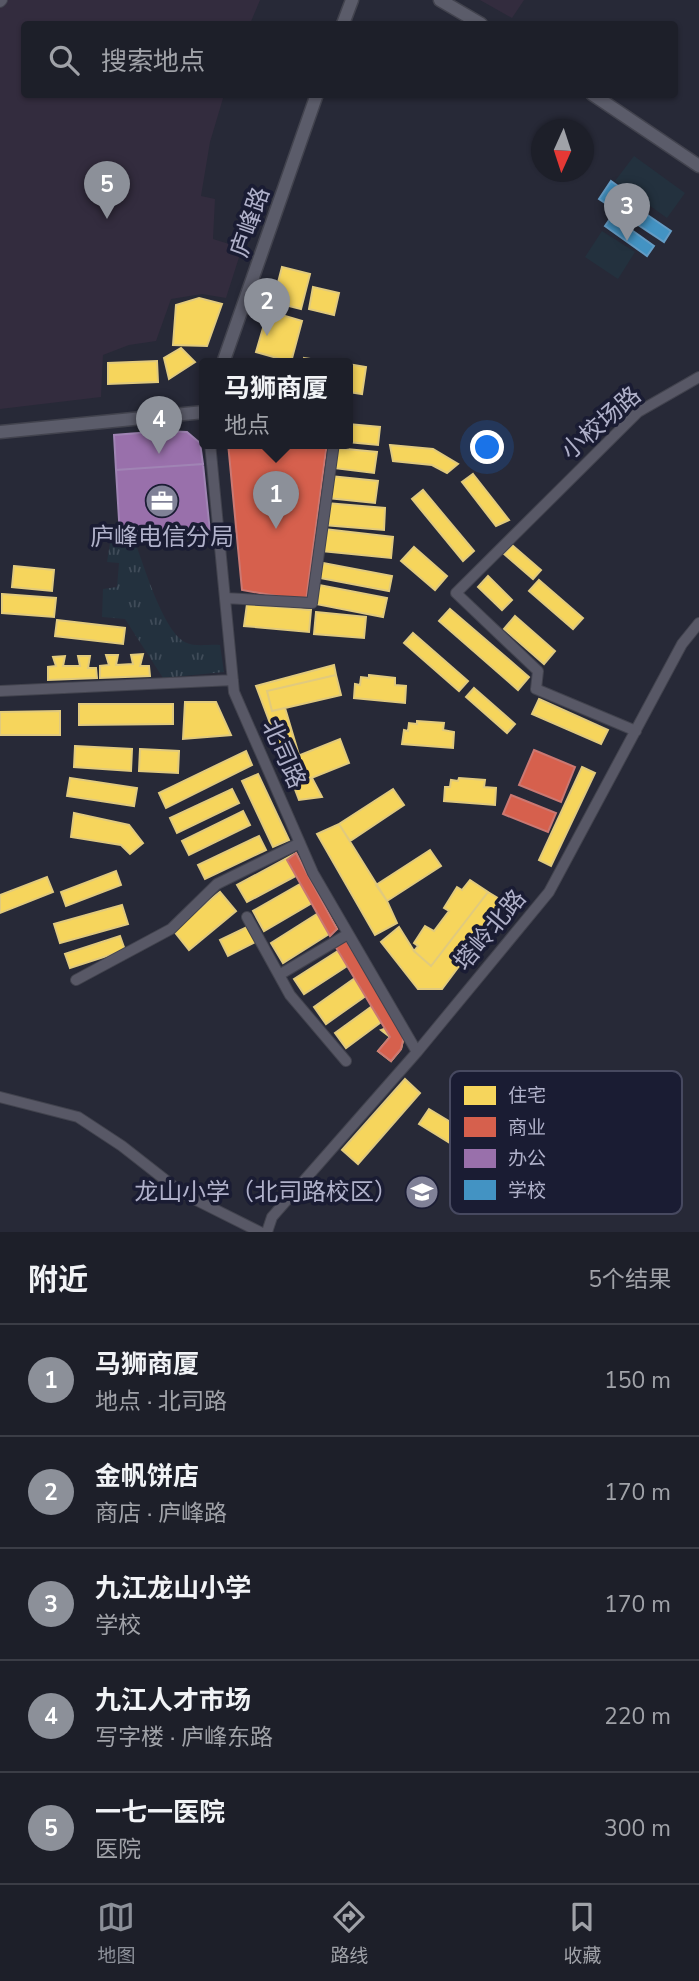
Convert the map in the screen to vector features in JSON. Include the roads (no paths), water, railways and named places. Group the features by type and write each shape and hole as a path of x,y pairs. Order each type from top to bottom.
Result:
{"main road":[{"path":"344,21 352,0"},
{"path":"440,0 476,21"},
{"name":"庐峰路","path":"225,358 316,98"},
{"path":"598,98 699,166"},
{"path":"0,432 199,412"}],"street":[{"name":"小校场路","path":"636,731 536,689 538,671 456,593 638,412 699,377"},
{"name":"北司路","path":"211,449 234,692 313,873 417,1052"},
{"path":"225,598 312,603 333,449"},
{"name":"塔岭北路","path":"267,1232 272,1217 417,1052 549,892 682,644 699,623"},
{"path":"0,691 233,680"},
{"path":"76,980 171,929 217,884 300,843"},
{"path":"247,917 279,975 306,1016 346,1061"},
{"path":"279,975 348,934"},
{"path":"0,1097 78,1117 122,1146 182,1193 260,1232"}],"place":[{"name":"一七一医院","path":"107,219"},
{"name":"九江龙山小学","path":"627,241"},
{"name":"金帆饼店","path":"267,336"},
{"name":"九江人才市场","path":"159,454"},
{"name":"庐峰电信分局","path":"162,501"},
{"name":"马狮商厦","path":"276,529"},
{"name":"龙山小学（北司路校区）","path":"422,1192"}]}
